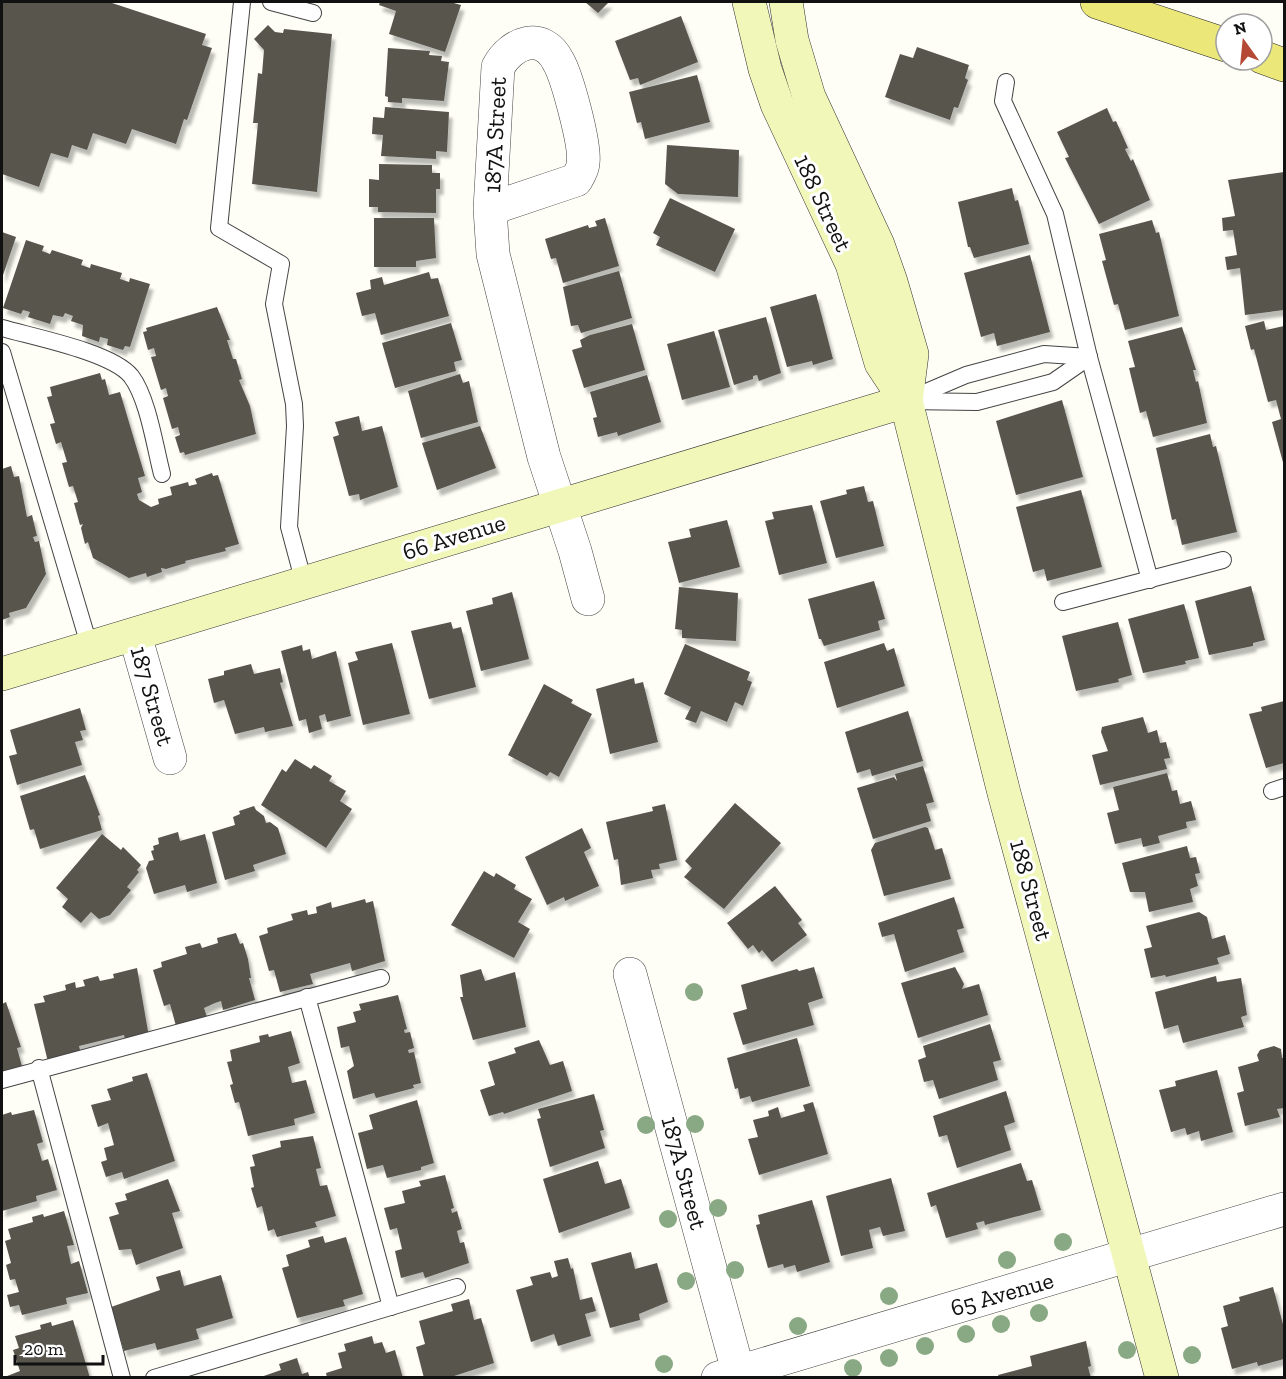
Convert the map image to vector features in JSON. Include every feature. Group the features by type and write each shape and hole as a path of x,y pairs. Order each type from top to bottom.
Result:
{"main road":[{"path":"1097,2 1214,41"}],"street":[{"name":"188 Street","path":"749,2 765,69 777,104 852,264 881,363 906,401 1004,793 1162,1377"},
{"name":"188 Street","path":"786,2 792,40 809,97 878,245 891,282 912,354 906,401"},
{"name":"187A Street","path":"490,209 576,180 583,165 583,147 558,60 544,46 522,43 506,53 498,67 490,209 493,254 544,457 588,599"},
{"name":"66 Avenue","path":"2,674 906,401"},
{"name":"187 Street","path":"135,635 170,758"},
{"name":"187A Street","path":"630,974 728,1374"},
{"name":"65 Avenue","path":"728,1374 1284,1209"}],"lane":[{"path":"242,2 219,228 281,264 274,314 294,404 295,426 289,527 304,583"},
{"path":"271,2 313,14"},
{"path":"1006,82 1003,101 1055,214 1089,357 1150,580"},
{"path":"2,328 100,356 131,376 143,401 162,474"},
{"path":"2,352 90,648"},
{"path":"906,401 966,375 1044,354 1089,357"},
{"path":"906,401 976,402 1053,382 1089,357"},
{"path":"1063,602 1223,560"},
{"path":"2,1080 39,1068 381,978"},
{"path":"307,997 391,1307"},
{"path":"39,1068 122,1377"},
{"path":"154,1377 190,1373 457,1287"}],"building":[{"path":"2,2 109,2 206,34 202,45 212,48 187,120 184,119 176,144 132,129 126,144 93,133 87,150 72,145 68,158 51,153 39,187 2,174"},
{"path":"380,2 450,2 461,5 445,52 389,34 396,11 379,5"},
{"path":"585,2 609,2 598,13"},
{"path":"681,16 698,62 640,85 638,78 630,80 615,41"},
{"path":"268,25 275,32 283,33 284,29 332,34 317,192 252,184 258,123 253,123 258,73 262,74 264,50 254,39"},
{"path":"917,47 969,65 965,78 968,80 958,108 954,107 950,120 885,97 900,54 913,58"},
{"path":"388,48 430,51 429,55 442,56 441,61 449,62 444,101 402,98 402,103 388,102 388,97 385,96"},
{"path":"697,75 710,122 645,139 641,122 637,123 629,92"},
{"path":"385,107 449,112 447,152 436,151 436,159 381,156 383,135 372,134 373,117 384,118"},
{"path":"1107,108 1113,122 1116,121 1128,148 1125,149 1131,161 1133,159 1150,200 1099,224 1065,158 1069,157 1057,132"},
{"path":"667,145 739,150 738,197 678,194 665,184"},
{"path":"379,164 432,165 432,173 440,173 440,189 436,189 436,213 378,212 378,207 369,207 369,179 379,180"},
{"path":"1284,172 1284,310 1245,315 1240,268 1227,270 1225,257 1237,255 1233,230 1223,231 1222,218 1235,216 1228,180"},
{"path":"1012,188 1015,201 1018,200 1029,244 974,258 968,247 958,202"},
{"path":"670,198 735,229 715,272 656,245 660,237 653,233"},
{"path":"374,218 434,218 436,258 416,261 416,267 374,267"},
{"path":"605,218 619,266 563,283 556,258 551,259 545,239 588,225 589,228 597,226 595,221"},
{"path":"1152,220 1156,233 1159,232 1179,316 1125,330 1118,304 1114,305 1102,261 1106,260 1099,234"},
{"path":"2,232 16,237 2,278"},
{"path":"26,240 44,246 42,251 50,254 52,250 83,260 81,265 90,268 91,264 122,273 120,279 129,282 130,278 150,284 130,347 125,346 123,350 107,345 108,339 100,337 99,342 82,336 83,325 71,321 73,316 65,313 63,317 53,315 50,324 28,317 30,312 23,310 21,314 3,308"},
{"path":"1030,255 1050,332 997,346 994,333 981,337 964,273"},
{"path":"619,271 632,318 581,333 578,325 571,326 563,287"},
{"path":"429,272 431,279 438,278 449,316 381,335 375,313 362,316 356,293 371,289 370,280 382,277 384,285"},
{"path":"816,294 833,359 813,365 812,361 787,367 770,307"},
{"path":"217,307 230,340 227,340 233,359 236,359 242,379 239,380 250,406 256,434 185,455 184,452 180,453 175,437 180,435 178,427 172,429 163,398 168,396 166,388 161,390 151,357 156,356 154,348 148,350 143,332 147,331 146,328"},
{"path":"766,317 781,373 759,381 757,375 753,376 753,379 734,385 718,330"},
{"path":"1264,321 1266,330 1284,326 1284,466 1272,422 1281,419 1276,400 1268,402 1254,349 1251,350 1245,326"},
{"path":"451,323 462,360 454,362 456,371 395,388 382,343"},
{"path":"632,324 645,370 584,388 572,350 582,347 580,340 590,335"},
{"path":"1182,327 1196,370 1193,370 1196,382 1198,381 1207,423 1153,437 1146,411 1140,413 1129,368 1135,367 1128,341"},
{"path":"714,331 730,387 682,400 667,344"},
{"path":"100,373 102,380 105,379 109,395 120,392 145,476 138,478 142,492 137,494 139,500 151,507 159,504 158,499 172,495 170,487 188,482 189,486 197,484 195,479 212,473 213,476 218,475 239,544 225,548 226,551 185,561 186,563 166,569 161,568 162,572 147,577 146,573 129,578 93,558 88,542 85,544 81,528 83,524 80,525 74,503 78,502 73,486 69,487 62,463 67,462 61,442 56,444 50,424 55,423 47,397 52,396 50,387"},
{"path":"460,374 463,383 469,381 478,422 421,438 408,391"},
{"path":"647,375 661,422 618,436 617,432 598,437 593,418 597,417 590,392"},
{"path":"1062,400 1083,477 1016,495 996,421"},
{"path":"359,416 362,431 382,426 398,487 360,500 359,494 349,496 333,437 339,435 335,422"},
{"path":"480,426 496,468 437,490 422,443"},
{"path":"1210,434 1213,447 1216,446 1237,532 1182,545 1176,519 1172,520 1156,448"},
{"path":"11,466 14,477 19,476 27,517 32,515 37,536 33,537 35,542 39,541 46,574 26,608 9,613 10,617 2,620 2,469"},
{"path":"864,486 868,502 873,501 884,546 836,558 820,501 847,494 846,490"},
{"path":"1081,490 1102,567 1047,581 1044,569 1033,572 1016,507"},
{"path":"812,505 827,563 779,575 765,521 774,519 772,512"},
{"path":"727,520 740,567 679,583 668,542 691,537 689,529"},
{"path":"874,581 885,619 878,621 880,630 824,646 819,639 808,599"},
{"path":"1251,586 1265,640 1253,643 1253,646 1209,655 1195,601"},
{"path":"679,587 738,593 736,641 682,638 682,630 675,629"},
{"path":"512,592 529,659 481,671 466,611 493,604 492,598"},
{"path":"1184,604 1199,658 1185,661 1186,664 1143,673 1128,619"},
{"path":"451,622 453,629 461,627 476,687 429,699 411,631"},
{"path":"1118,622 1132,675 1118,679 1119,682 1076,691 1062,636"},
{"path":"392,643 410,714 363,725 348,663 358,660 355,652"},
{"path":"884,643 887,651 894,648 905,686 837,708 824,662"},
{"path":"685,644 750,672 747,680 752,682 743,706 735,702 727,722 701,711 696,723 685,719 691,707 664,694"},
{"path":"302,645 303,651 310,649 312,659 336,651 351,716 327,722 325,714 319,716 322,729 309,733 306,719 299,721 281,651"},
{"path":"251,664 254,674 280,668 283,682 280,683 293,726 265,732 264,727 235,734 224,700 214,703 208,679 224,675 224,671"},
{"path":"634,678 635,684 643,682 658,742 610,754 596,689"},
{"path":"544,684 573,700 571,703 592,714 559,777 550,772 547,776 508,755"},
{"path":"1284,701 1284,763 1266,768 1249,714 1262,711 1261,707"},
{"path":"80,708 86,730 80,731 83,740 75,742 82,765 17,785 9,756 17,754 10,730"},
{"path":"908,711 923,761 872,776 870,769 857,773 845,732"},
{"path":"1143,717 1148,733 1157,730 1160,743 1166,742 1170,758 1164,759 1167,769 1100,785 1092,755 1108,751 1101,732 1102,727"},
{"path":"295,759 311,769 314,765 332,776 329,781 346,791 340,801 352,809 326,848 261,805 282,769 286,772"},
{"path":"923,766 934,802 926,804 931,821 873,839 857,788 894,777 897,781 895,774"},
{"path":"1167,773 1172,791 1177,790 1180,804 1191,801 1196,820 1186,822 1187,828 1158,836 1160,843 1143,847 1141,838 1115,844 1107,813 1119,810 1113,787"},
{"path":"85,775 100,815 98,816 102,830 40,849 34,829 30,830 20,796"},
{"path":"735,803 781,843 724,909 684,877 692,868 685,861"},
{"path":"665,804 677,860 659,864 660,869 651,870 653,878 621,885 618,859 614,860 606,822 653,811 652,807"},
{"path":"254,806 264,816 266,823 270,822 278,828 286,854 253,865 255,871 225,880 212,832 235,825 233,817 240,814 239,811"},
{"path":"582,828 591,848 584,852 599,886 565,901 564,897 547,905 525,857"},
{"path":"928,828 935,850 942,848 951,879 884,896 871,850 875,843"},
{"path":"178,832 180,841 205,834 217,883 187,892 185,885 154,894 146,868 149,861 154,860 151,851 154,850 153,846 159,844 158,838"},
{"path":"102,834 121,850 123,847 141,865 137,870 139,872 127,887 131,890 110,915 99,919 91,912 81,923 62,907 68,899 56,888"},
{"path":"1187,846 1190,858 1196,857 1200,873 1195,874 1198,886 1190,889 1193,902 1149,912 1145,892 1130,892 1122,863"},
{"path":"484,871 494,877 496,873 516,885 514,889 532,899 518,922 530,929 514,958 451,925"},
{"path":"775,886 802,920 798,923 807,935 772,962 762,950 759,953 753,945 748,949 727,923"},
{"path":"954,897 964,928 957,930 964,952 905,972 894,934 882,937 878,923"},
{"path":"365,899 366,903 373,901 385,961 352,971 350,963 310,974 313,984 280,992 274,970 269,971 259,936 268,933 267,928 293,920 291,914 307,910 308,915 317,913 316,907 331,902 332,908"},
{"path":"1199,912 1207,917 1212,939 1225,935 1230,954 1217,958 1219,964 1166,977 1165,975 1151,978 1144,949 1152,947 1146,926"},
{"path":"236,933 240,944 243,943 248,959 251,978 249,978 255,1000 223,1010 221,1001 204,1008 207,1017 176,1026 170,1004 164,1006 153,970 162,967 161,962 187,954 185,947 200,943 202,948 218,943 217,938"},
{"path":"814,967 823,998 808,1003 814,1025 743,1045 733,1013 747,1009 741,985 797,969 799,971"},
{"path":"955,967 964,984 962,989 979,984 988,1015 918,1038 901,983"},
{"path":"137,968 149,1037 126,1043 124,1035 79,1046 81,1054 48,1062 34,1004 45,1002 43,996 66,990 65,985 75,982 76,988 85,986 83,980 98,976 100,981 114,978 113,974"},
{"path":"481,969 485,981 515,972 526,1027 473,1040 460,997 463,997 460,975"},
{"path":"1216,976 1217,982 1241,978 1247,1015 1241,1017 1244,1027 1183,1043 1178,1025 1164,1029 1155,992"},
{"path":"398,995 407,1029 404,1030 405,1033 410,1032 414,1048 408,1050 409,1053 414,1052 421,1083 413,1085 414,1088 376,1098 374,1093 353,1099 347,1071 354,1066 349,1046 341,1048 337,1027 356,1022 353,1012 361,1010 359,1004"},
{"path":"6,1002 21,1047 17,1048 23,1070 2,1076 2,1004"},
{"path":"990,1024 1001,1060 993,1062 998,1080 939,1099 933,1080 924,1082 918,1060 926,1057 923,1046"},
{"path":"291,1031 300,1063 288,1067 292,1083 306,1080 315,1113 294,1119 295,1125 248,1136 239,1102 235,1103 230,1085 233,1084 227,1062 232,1061 230,1050 260,1042 259,1036 268,1034 269,1037"},
{"path":"797,1038 810,1086 752,1102 750,1096 740,1099 727,1058"},
{"path":"539,1040 550,1065 563,1061 572,1091 504,1114 503,1112 489,1116 480,1090 495,1085 488,1062 516,1053 514,1048"},
{"path":"1274,1046 1281,1049 1282,1058 1284,1058 1284,1108 1277,1109 1280,1117 1245,1126 1237,1093 1244,1091 1238,1067 1259,1061 1257,1055 1260,1050"},
{"path":"1217,1070 1233,1132 1201,1141 1199,1131 1187,1135 1185,1128 1171,1132 1159,1090 1176,1086 1175,1081"},
{"path":"147,1073 175,1161 124,1179 122,1172 106,1177 101,1162 107,1160 104,1148 114,1145 108,1123 98,1127 91,1105 111,1100 107,1089 133,1081 132,1077"},
{"path":"1006,1091 1015,1122 1004,1126 1011,1150 957,1168 947,1135 939,1137 933,1116"},
{"path":"594,1094 604,1130 600,1131 605,1148 550,1167 537,1119 541,1118 538,1109"},
{"path":"417,1100 434,1163 421,1167 421,1170 387,1178 383,1165 367,1169 358,1133 373,1129 369,1115"},
{"path":"813,1102 828,1154 759,1175 748,1139 758,1137 753,1120 769,1116 768,1111 778,1107 781,1118 805,1111 803,1105"},
{"path":"34,1110 43,1142 37,1144 42,1161 48,1159 57,1190 36,1196 37,1201 2,1211 2,1115"},
{"path":"313,1136 321,1168 316,1169 320,1186 327,1185 336,1216 315,1222 317,1227 277,1237 274,1229 268,1231 262,1206 257,1208 251,1188 254,1187 250,1167 255,1166 252,1155 281,1147 280,1141"},
{"path":"598,1161 605,1184 621,1179 630,1208 559,1233 543,1179"},
{"path":"1021,1163 1027,1181 1032,1180 1041,1210 985,1225 984,1221 976,1223 978,1229 946,1238 936,1205 931,1207 927,1193"},
{"path":"445,1175 454,1208 451,1209 452,1213 457,1211 462,1229 457,1231 460,1243 464,1242 469,1263 425,1278 423,1272 401,1278 395,1251 402,1249 397,1228 390,1230 384,1208 405,1203 402,1191 421,1186 419,1181"},
{"path":"891,1178 905,1231 883,1236 880,1227 869,1230 873,1248 841,1256 826,1196"},
{"path":"168,1179 180,1211 172,1213 183,1248 136,1265 131,1249 119,1250 109,1217 119,1214 115,1203 127,1200 125,1194"},
{"path":"812,1200 830,1262 797,1272 795,1265 784,1268 783,1264 768,1268 756,1225 760,1224 758,1215"},
{"path":"64,1211 74,1245 67,1246 71,1264 79,1261 88,1293 66,1298 67,1304 22,1315 19,1305 10,1307 7,1295 19,1292 15,1279 10,1280 6,1265 11,1263 5,1241 11,1239 8,1229 33,1222 32,1217 43,1214 44,1217"},
{"path":"323,1236 325,1243 346,1237 363,1294 343,1300 345,1306 297,1318 282,1268 289,1266 286,1255 310,1247 308,1240"},
{"path":"631,1252 635,1269 657,1263 668,1302 639,1314 640,1320 610,1328 591,1263"},
{"path":"568,1258 571,1269 573,1268 580,1300 592,1297 596,1311 585,1314 591,1336 558,1346 554,1334 531,1342 516,1290 533,1285 530,1277 550,1272 552,1278 558,1276 554,1261"},
{"path":"180,1270 184,1286 221,1275 233,1318 196,1329 199,1339 157,1350 155,1343 124,1351 111,1307 160,1290 156,1277"},
{"path":"1273,1287 1284,1328 1284,1359 1258,1366 1257,1362 1232,1369 1221,1328 1228,1326 1223,1306 1240,1301 1239,1297"},
{"path":"469,1299 474,1320 481,1318 494,1363 448,1378 424,1378 416,1347 425,1344 419,1321 453,1311 451,1304"},
{"path":"73,1320 90,1378 2,1378 20,1371 13,1350 19,1348 15,1336 41,1329 40,1325 51,1322 52,1326"},
{"path":"372,1336 374,1344 382,1342 386,1353 395,1350 403,1378 327,1378 326,1373 342,1368 338,1353 346,1351 344,1344"},
{"path":"1086,1341 1091,1378 999,1378 998,1375 1032,1366 1030,1356"},
{"path":"297,1358 302,1374 308,1372 310,1378 258,1378 281,1370 279,1364"}]}
